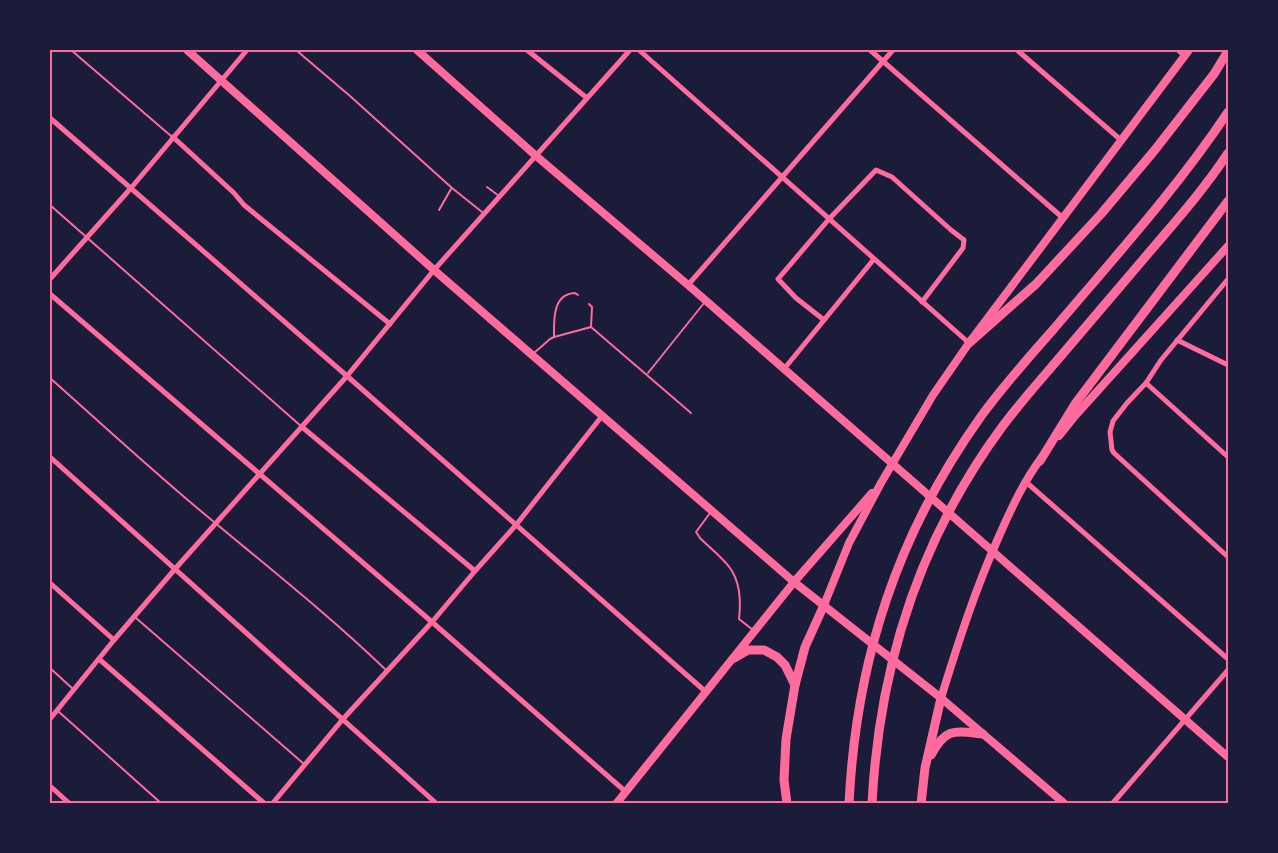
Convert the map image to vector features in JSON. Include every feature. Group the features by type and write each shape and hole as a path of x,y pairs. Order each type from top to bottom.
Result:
{"highway":[{"path":"969,343 1036,284 1101,214 1214,74 1228,51"},
{"path":"849,804 854,738 861,694 877,627 904,553 929,500 960,447 984,413 1011,378 1167,195 1228,112"},
{"path":"872,804 876,744 888,677 907,609 922,568 947,515 978,462 1002,427 1179,217 1228,153"},
{"path":"1040,460 1075,404 1228,201"},
{"path":"787,804 784,780 786,739 795,685 805,647 824,605"},
{"path":"734,658 748,650 764,651 777,657 785,665 795,685"},
{"path":"921,804 925,768 941,698"},
{"path":"925,768 937,745 948,734 958,731 983,734"}],"main road":[{"path":"187,50 434,270 794,582 941,698 1065,804"},
{"path":"417,50 1228,757"},
{"path":"824,605 849,543 933,395 969,343 1187,52"},
{"path":"941,698 964,623 992,551 1014,501 1026,482 1040,460 1075,416 1228,246"},
{"path":"616,804 794,582 881,483"}],"street":[{"path":"50,279 247,50"},
{"path":"527,50 587,98"},
{"path":"50,719 114,639 347,376 434,270 630,50"},
{"path":"639,50 969,343"},
{"path":"870,50 1063,219"},
{"path":"688,285 893,50"},
{"path":"1017,50 1122,141"},
{"path":"1178,50 1187,52"},
{"path":"50,118 706,692"},
{"path":"173,137 244,205 390,324"},
{"path":"824,320 796,298 778,279 829,219 876,170 892,177 964,240 963,248 922,302"},
{"path":"784,369 874,259"},
{"path":"1228,279 1113,421 1110,432 1114,453 1228,557"},
{"path":"50,294 261,474 626,792"},
{"path":"1177,340 1228,365"},
{"path":"1146,383 1228,457"},
{"path":"272,804 343,719 432,622 516,525 603,416"},
{"path":"302,427 475,571"},
{"path":"50,457 437,804"},
{"path":"1026,482 1228,659"},
{"path":"50,583 114,639"},
{"path":"99,659 265,804"},
{"path":"1112,804 1228,670"},
{"path":"50,786 70,804"}],"lane":[{"path":"71,50 173,137"},
{"path":"296,50 484,214"},
{"path":"487,187 500,196"},
{"path":"439,210 452,188"},
{"path":"50,205 302,427"},
{"path":"554,337 554,312 558,304 567,294 578,295"},
{"path":"647,374 706,301"},
{"path":"589,304 593,315 591,327"},
{"path":"532,355 554,337 591,327"},
{"path":"591,327 691,413"},
{"path":"50,378 215,523 357,642 387,671"},
{"path":"712,511 696,532 731,568 739,588 739,619 755,631"},
{"path":"134,616 305,765"},
{"path":"50,668 74,690"},
{"path":"57,710 162,804"}]}
